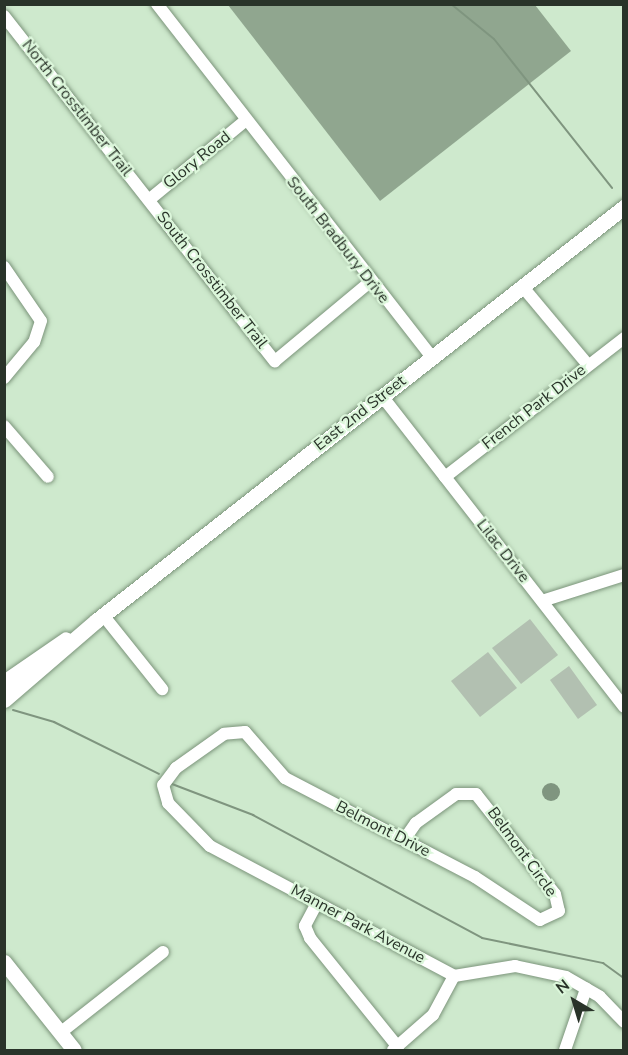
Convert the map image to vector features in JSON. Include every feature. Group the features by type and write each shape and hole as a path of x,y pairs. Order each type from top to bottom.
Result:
{"main road":[{"name":"East 2nd Street","path":"4,700 100,617 624,207"},
{"name":"East 2nd Street","path":"4,682 100,617"},
{"path":"4,962 74,1050"}],"street":[{"name":"South Bradbury Drive","path":"157,4 245,122 432,357"},
{"name":"North Crosstimber Trail","path":"4,16 150,200"},
{"name":"Glory Road","path":"150,200 245,122"},
{"name":"South Crosstimber Trail","path":"150,200 274,361 371,281"},
{"path":"4,267 41,321 34,342 4,378"},
{"path":"522,286 588,365"},
{"name":"French Park Drive","path":"445,477 624,338"},
{"name":"Lilac Drive","path":"382,396 624,707"},
{"path":"4,426 48,477"},
{"path":"542,601 624,575"},
{"path":"100,617 162,689"},
{"name":"Manner Park Avenue","path":"234,730 176,768 163,785 168,802 199,839 454,976"},
{"name":"Belmont Drive","path":"234,730 250,736 285,778 496,889 540,920"},
{"name":"Belmont Circle","path":"404,840 417,823 456,794 476,794 555,894 559,911 540,920"},
{"path":"317,903 305,926 310,938 396,1049 433,1015 454,976 515,966 566,977 586,989 624,1022"},
{"path":"60,1033 163,952"},
{"path":"565,1050 586,989"}],"shaded area":[{"path":"228,5 535,5 571,51 380,201"},
{"path":"530,619 558,655 521,684 492,648"},
{"path":"488,652 517,688 480,717 451,681"},
{"path":"569,666 597,705 578,719 550,680"},
{"path":"551,783 557,786 560,792 557,798 551,801 545,798 542,792 545,786"}],"waterway":[{"path":"451,4 494,39 612,188"},
{"path":"13,710 54,722 159,774"},
{"path":"172,784 253,815 482,938 603,963 624,978"}]}
